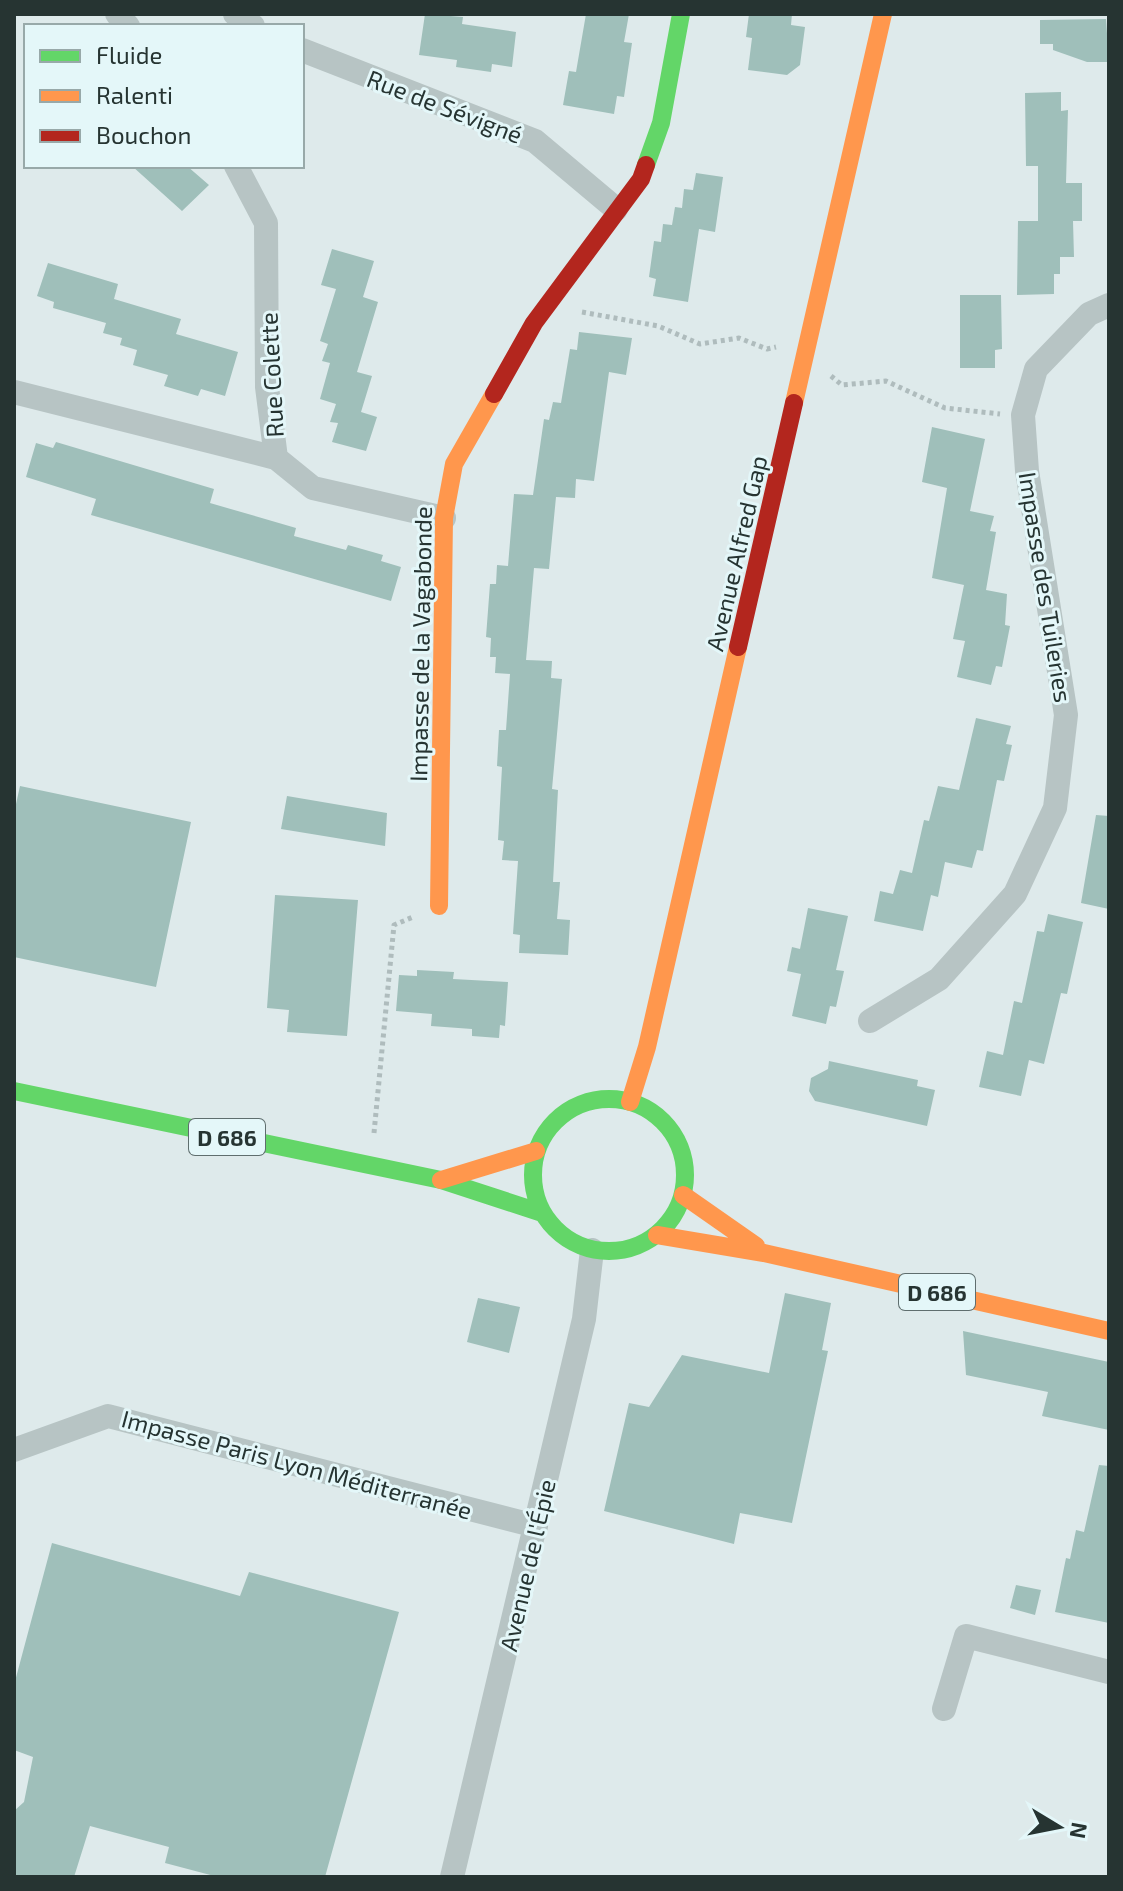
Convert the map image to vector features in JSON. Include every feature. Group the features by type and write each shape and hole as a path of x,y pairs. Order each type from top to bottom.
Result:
{"street":[{"name":"Impasse de la Vagabonde","path":"439,906 444,518 454,464 545,305 641,179 661,123 681,14"},
{"name":"Avenue Alfred Gap","path":"630,1102 647,1047 883,14"},
{"name":"Rue de Sévigné","path":"304,51 535,141 616,209"},
{"name":"Rue Colette","path":"237,168 266,223 267,387 276,458 313,488 444,518"},
{"name":"Impasse des Tuileries","path":"870,1021 939,979 1015,894 1055,808 1066,715 1027,471 1023,415 1036,369 1089,314 1109,305"},
{"path":"14,392 276,458"},
{"name":"D 686","path":"14,1091 371,1168 441,1180 542,1213"},
{"path":"607,1099 630,1102 652,1111 669,1128 680,1148 686,1171 683,1195 673,1217 657,1235 637,1247 615,1252 592,1250 572,1242 555,1230 542,1213 534,1193 532,1171 536,1151 547,1130 564,1114 584,1103 607,1099"},
{"path":"441,1180 536,1151"},
{"name":"D 686","path":"683,1195 764,1253"},
{"name":"D 686","path":"657,1235 764,1253 1109,1331"},
{"name":"Avenue de l'Épie","path":"452,1877 584,1319 592,1250"},
{"name":"Impasse Paris Lyon Méditerranée","path":"14,1450 108,1416 536,1526"},
{"path":"944,1709 966,1636 1109,1672"}],"path":[{"path":"371,1168 394,925 439,906"}],"building":[{"path":"425,14 463,17 462,24 516,32 512,67 492,64 491,72 456,67 457,60 419,55"},
{"path":"586,14 629,14 624,42 632,43 624,97 617,96 614,114 563,105 569,71 576,72"},
{"path":"749,14 792,14 791,25 805,27 800,65 787,75 748,70 752,38 746,37"},
{"path":"1106,19 1109,62 1087,62 1053,50 1053,44 1040,44 1040,20"},
{"path":"1061,92 1061,111 1068,110 1066,183 1082,183 1082,221 1073,221 1074,257 1060,257 1060,274 1054,274 1054,294 1017,295 1018,221 1038,221 1038,166 1026,166 1025,93"},
{"path":"134,168 189,168 209,185 182,211"},
{"path":"696,173 723,177 715,232 699,229 688,302 653,296 656,279 649,277 654,241 661,242 663,224 672,225 675,207 682,208 684,189 693,190"},
{"path":"332,249 374,261 363,297 378,302 357,372 372,376 361,412 377,417 366,451 332,442 338,423 330,422 336,404 320,399 330,363 322,361 328,344 320,341 336,289 321,285"},
{"path":"48,263 118,284 114,299 181,319 176,334 238,352 225,396 201,389 198,396 164,386 168,375 133,365 137,350 120,345 122,338 103,333 106,323 53,308 54,302 37,296"},
{"path":"960,295 1001,295 1002,349 995,350 995,368 960,368"},
{"path":"579,332 632,338 626,375 609,372 594,481 576,479 575,498 556,497 549,569 534,568 526,660 552,661 551,678 562,679 552,789 558,790 553,882 560,882 557,919 570,920 568,955 519,953 520,935 513,934 518,861 502,860 504,841 498,840 502,767 497,766 499,730 506,730 510,674 495,673 496,657 490,657 491,638 486,637 490,584 496,584 497,565 508,566 514,494 533,495 544,419 549,420 553,402 561,403 570,349 577,350"},
{"path":"932,427 985,439 970,511 994,516 990,531 996,532 986,590 1007,594 1005,625 1010,626 1002,667 996,666 991,685 957,677 965,641 953,639 964,585 932,578 947,488 922,482"},
{"path":"56,442 214,489 210,503 296,528 294,536 346,550 348,545 383,555 381,561 401,567 391,601 91,515 96,499 26,477 36,443 53,448"},
{"path":"976,718 1011,726 1006,744 1012,745 1004,781 997,780 983,851 977,850 972,868 945,862 938,897 931,895 923,931 874,921 880,891 893,894 900,870 912,873 924,820 929,821 938,786 959,790"},
{"path":"20,786 191,822 156,987 14,957 14,813"},
{"path":"287,796 387,813 385,846 281,829"},
{"path":"1096,815 1109,816 1109,909 1081,903"},
{"path":"275,895 358,900 347,1036 287,1032 289,1010 267,1008"},
{"path":"808,908 848,916 836,970 844,971 836,1007 830,1006 826,1024 792,1016 801,974 787,971 792,947 800,949"},
{"path":"1048,914 1083,922 1067,994 1061,993 1044,1064 1029,1060 1021,1096 979,1087 987,1051 1003,1055 1014,1001 1022,1003 1037,931 1044,932"},
{"path":"417,970 454,972 453,979 508,982 505,1026 500,1025 499,1038 472,1036 472,1029 431,1026 432,1014 396,1011 399,975 417,976"},
{"path":"829,1061 918,1080 917,1086 935,1090 927,1126 815,1101 809,1091 811,1078 828,1069"},
{"path":"785,1293 831,1303 822,1350 828,1351 792,1523 740,1513 734,1544 604,1511 629,1403 649,1407 682,1355 769,1373"},
{"path":"478,1298 520,1307 509,1353 467,1342"},
{"path":"963,1331 1109,1362 1109,1430 1042,1416 1048,1392 966,1375"},
{"path":"1099,1465 1109,1466 1109,1623 1055,1612 1066,1558 1070,1559 1076,1530 1084,1532"},
{"path":"52,1543 240,1596 249,1572 399,1612 325,1877 218,1877 165,1863 169,1847 90,1826 74,1877 14,1877 14,1811 24,1802 33,1757 14,1750 14,1685"},
{"path":"1016,1585 1041,1590 1035,1615 1010,1608"}],"traffic: fast":[{"path":"646,165 661,123 681,14"},
{"path":"14,1091 441,1180 542,1213"},
{"path":"609,1099 638,1105 663,1121 679,1146 685,1175 679,1204 663,1229 638,1245 609,1251 580,1245 555,1229 539,1204 533,1175 539,1146 555,1121 580,1105 609,1099"}],"traffic: slow":[{"path":"794,403 883,14"},
{"path":"439,906 444,518 454,464 494,394"},
{"path":"630,1102 647,1047 738,647"},
{"path":"441,1180 536,1151"},
{"path":"683,1195 756,1246"},
{"path":"657,1235 764,1253 1109,1331"}],"traffic: jam":[{"path":"494,394 534,323 641,179 646,165"},
{"path":"738,647 794,403"}]}
